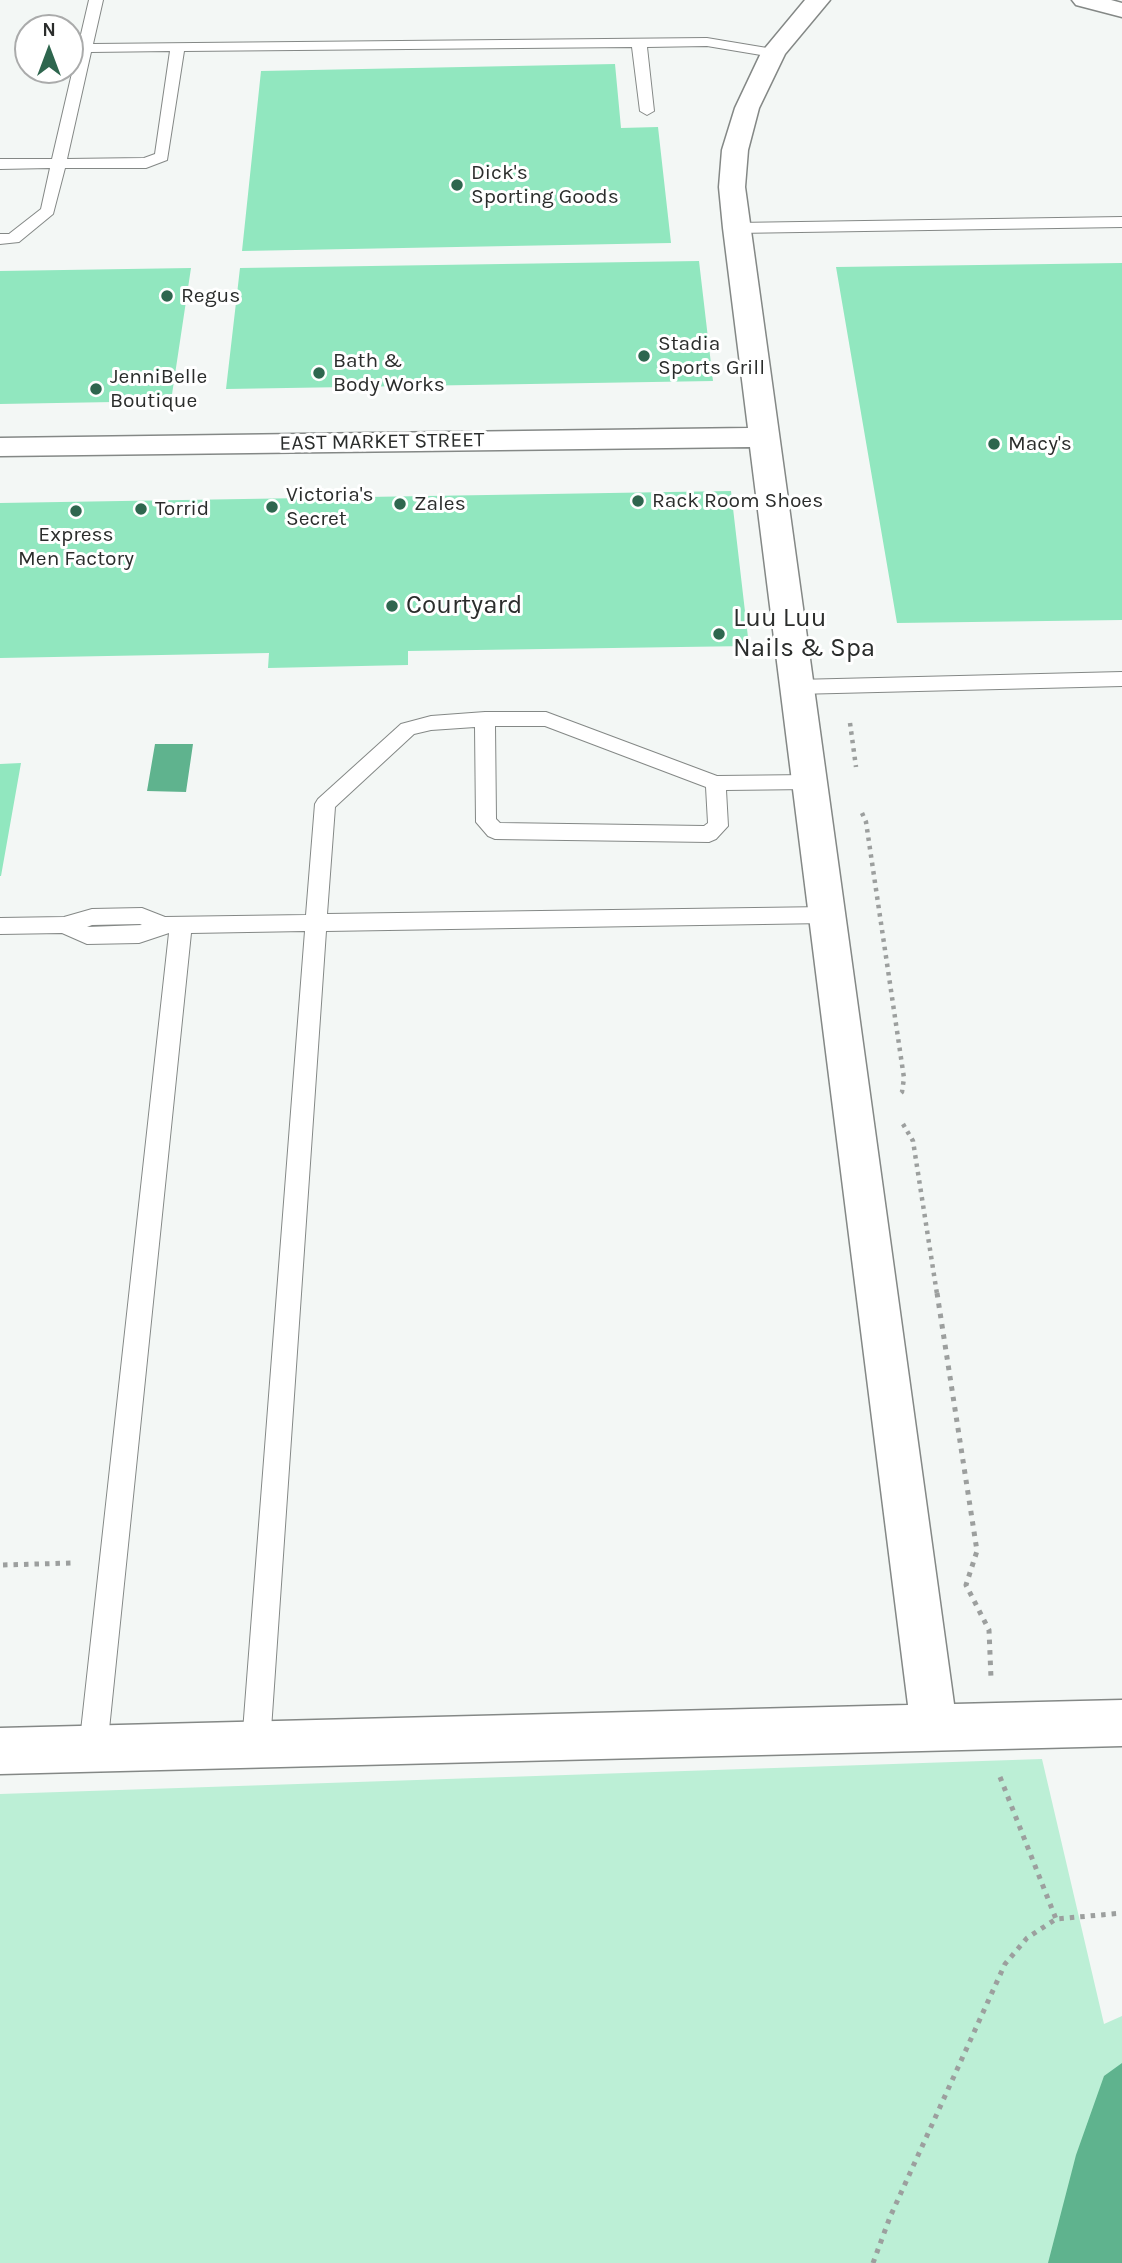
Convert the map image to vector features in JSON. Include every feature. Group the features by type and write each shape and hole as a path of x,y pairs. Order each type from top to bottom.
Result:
{"street":[{"path":"818,0 798,20 773,54 747,108 735,150 732,187 934,1727"},
{"path":"1084,0 1122,10"},
{"name":"EAST MARKET STREET","path":"0,447 763,437"},
{"path":"0,1751 1122,1723"}],"lane":[{"path":"0,239 13,239 48,211 96,0"},
{"path":"86,48 707,42 773,54"},
{"path":"639,43 647,111"},
{"path":"0,164 146,163 162,157 178,47"},
{"path":"736,228 1122,222"},
{"path":"796,687 1122,679"},
{"path":"485,719 486,822 495,831 709,834 718,826 716,783"},
{"path":"256,1744 324,804 408,729 431,723 485,719 546,719 716,783 809,782"},
{"path":"0,926 64,925 87,936 139,934 172,925 826,915"},
{"path":"93,1749 172,925"}],"path":[{"path":"844,685 856,755 855,775"},
{"path":"860,810 866,822 904,1079 902,1092 892,1104"},
{"path":"900,1121 913,1141 977,1551 966,1585 989,1630 994,1726 1000,1778 1056,1919"},
{"path":"3,1565 112,1562"},
{"path":"873,2263 895,2204 1005,1964 1027,1938 1056,1919 1122,1913"}],"shaded area":[{"path":"155,744 193,744 186,792 147,791"},
{"path":"1042,1759 1104,2024 1122,2016 1122,2263 0,2263 0,1794"},
{"path":"1122,2063 1122,2263 1048,2263 1076,2155 1104,2076"}],"building":[{"name":"Dick's Sporting Goods","path":"615,64 621,128 658,127 671,243 242,251 261,71"},
{"path":"699,261 713,381 226,389 240,268"},
{"name":"Macy's","path":"1122,263 1122,620 897,623 836,267"},
{"path":"191,268 171,401 0,404 0,271"},
{"path":"731,491 749,646 408,651 408,665 268,668 269,653 0,658 0,503"},
{"path":"21,763 1,876 0,876 0,764"}],"place":[{"name":"Dick's Sporting Goods","path":"457,185"},
{"name":"Regus","path":"167,296"},
{"name":"Stadia Sports Grill","path":"644,356"},
{"name":"Bath & Body Works","path":"319,373"},
{"name":"JenniBelle Boutique","path":"96,389"},
{"name":"Macy's","path":"994,444"},
{"name":"Rack Room Shoes","path":"638,501"},
{"name":"Zales","path":"400,504"},
{"name":"Victoria's Secret","path":"272,507"},
{"name":"Torrid","path":"141,509"},
{"name":"Express Men Factory","path":"76,511"},
{"name":"Courtyard","path":"392,606"},
{"name":"Luu Luu Nails & Spa","path":"719,634"}]}
